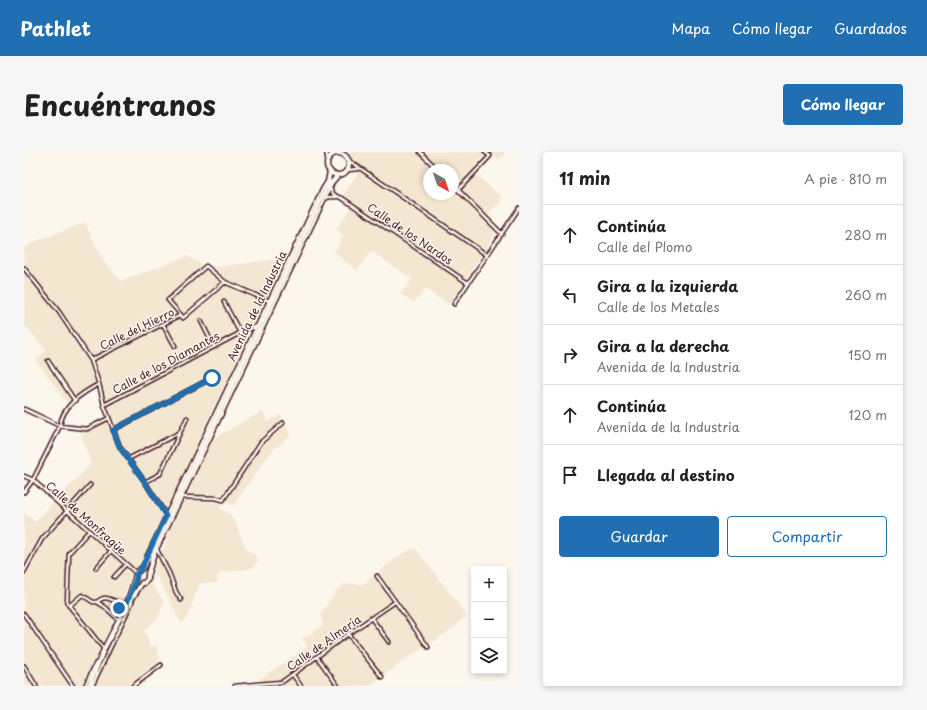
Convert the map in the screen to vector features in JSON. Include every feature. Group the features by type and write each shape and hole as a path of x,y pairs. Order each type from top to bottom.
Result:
{"main road":[{"path":"336,153 347,156 349,164 342,174 336,176 330,171 327,164 328,160 336,153"},
{"name":"Avenida de la Industria","path":"328,188 330,171"},
{"name":"Avenida de la Industria","path":"139,571 145,564 157,542 328,188 336,176"},
{"name":"Avenida de la Industria","path":"148,573 157,542"},
{"path":"88,686 135,594 142,583 148,579 148,573 145,570 139,571 127,603 117,618 96,670"},
{"path":"136,579 142,583"}],"street":[{"path":"326,152 328,160"},
{"path":"420,152 432,164"},
{"path":"459,189 490,156 485,152"},
{"path":"347,156 360,169 487,255"},
{"path":"346,170 360,169"},
{"name":"Avenida de la Industria","path":"139,571 323,188 328,182"},
{"name":"Avenida de la Industria","path":"153,556 325,199 328,188"},
{"name":"Calle de los Nardos","path":"328,188 333,194 342,198 468,283"},
{"path":"459,191 502,234"},
{"path":"325,199 329,197 342,198"},
{"path":"454,304 519,208"},
{"path":"181,315 168,300 206,266 225,282 269,302"},
{"path":"24,268 59,312 91,360 104,405 120,448 145,482 166,516"},
{"name":"Calle del Hierro","path":"91,360 181,315 183,318 225,282"},
{"path":"224,302 240,333"},
{"path":"201,321 214,347"},
{"path":"163,324 175,346"},
{"name":"Calle de los Diamantes","path":"104,405 240,333 258,326"},
{"path":"48,361 75,401"},
{"path":"113,430 212,378"},
{"path":"24,492 32,480 69,406 99,384"},
{"path":"24,409 60,426 87,429 109,418"},
{"path":"145,482 160,474 187,418"},
{"path":"182,497 216,498 223,500 261,442 283,423"},
{"path":"128,459 179,434"},
{"name":"Calle de Monfragüe","path":"24,476 32,480 126,564 139,571"},
{"path":"24,572 42,538 90,485"},
{"path":"85,686 104,649 67,603 69,553 89,531"},
{"path":"157,550 181,600"},
{"path":"96,568 111,551"},
{"path":"114,577 126,564"},
{"path":"377,576 428,647"},
{"path":"69,606 82,594 93,602 97,602 105,607 117,618 122,604"},
{"path":"92,686 135,594"},
{"path":"97,602 106,597 122,604 127,603"},
{"name":"Calle de Almería","path":"235,686 279,685 348,634 395,602"},
{"path":"24,614 74,686"},
{"path":"372,619 389,642"},
{"path":"348,634 382,677"},
{"path":"317,657 338,686"},
{"path":"132,686 160,665"},
{"path":"24,666 36,686"},
{"path":"293,675 301,686"}],"shaded area":[{"path":"350,152 487,152 472,169 476,175 502,197 499,203 488,214 495,234 449,305 425,289 414,303 401,294 412,279 371,251 357,271 334,252 344,235 336,230 351,207 340,199 361,168 355,165 349,155"},
{"path":"490,152 506,152 499,160"},
{"path":"85,223 103,260 121,281 188,256 208,268 287,258 212,411 154,539 131,579 82,686 24,686 24,512 35,522 91,464 81,434 107,417 99,388 68,404 36,361 46,350 24,324 24,268 26,266 24,262 24,248 39,240"},
{"path":"263,411 268,422 280,414 291,434 269,454 233,506 224,500 185,497 214,438"},
{"path":"182,500 221,503 220,508 229,514 237,524 241,539 249,551 259,559 253,568 219,573 217,583 200,583 187,618 181,623 157,575 151,583 164,602 158,618 144,630 151,647 156,644 160,660 130,686 93,686 131,607 141,589 149,581"},
{"path":"411,549 416,549 467,616 448,632 406,659 369,686 239,686 251,685 307,647 302,638 323,626 321,614 337,590 345,584 363,584 399,556"}],"route":[{"path":"119,608 122,604 127,603 136,579 135,576 141,569 166,516 145,482 120,448 113,430 212,378"}]}
